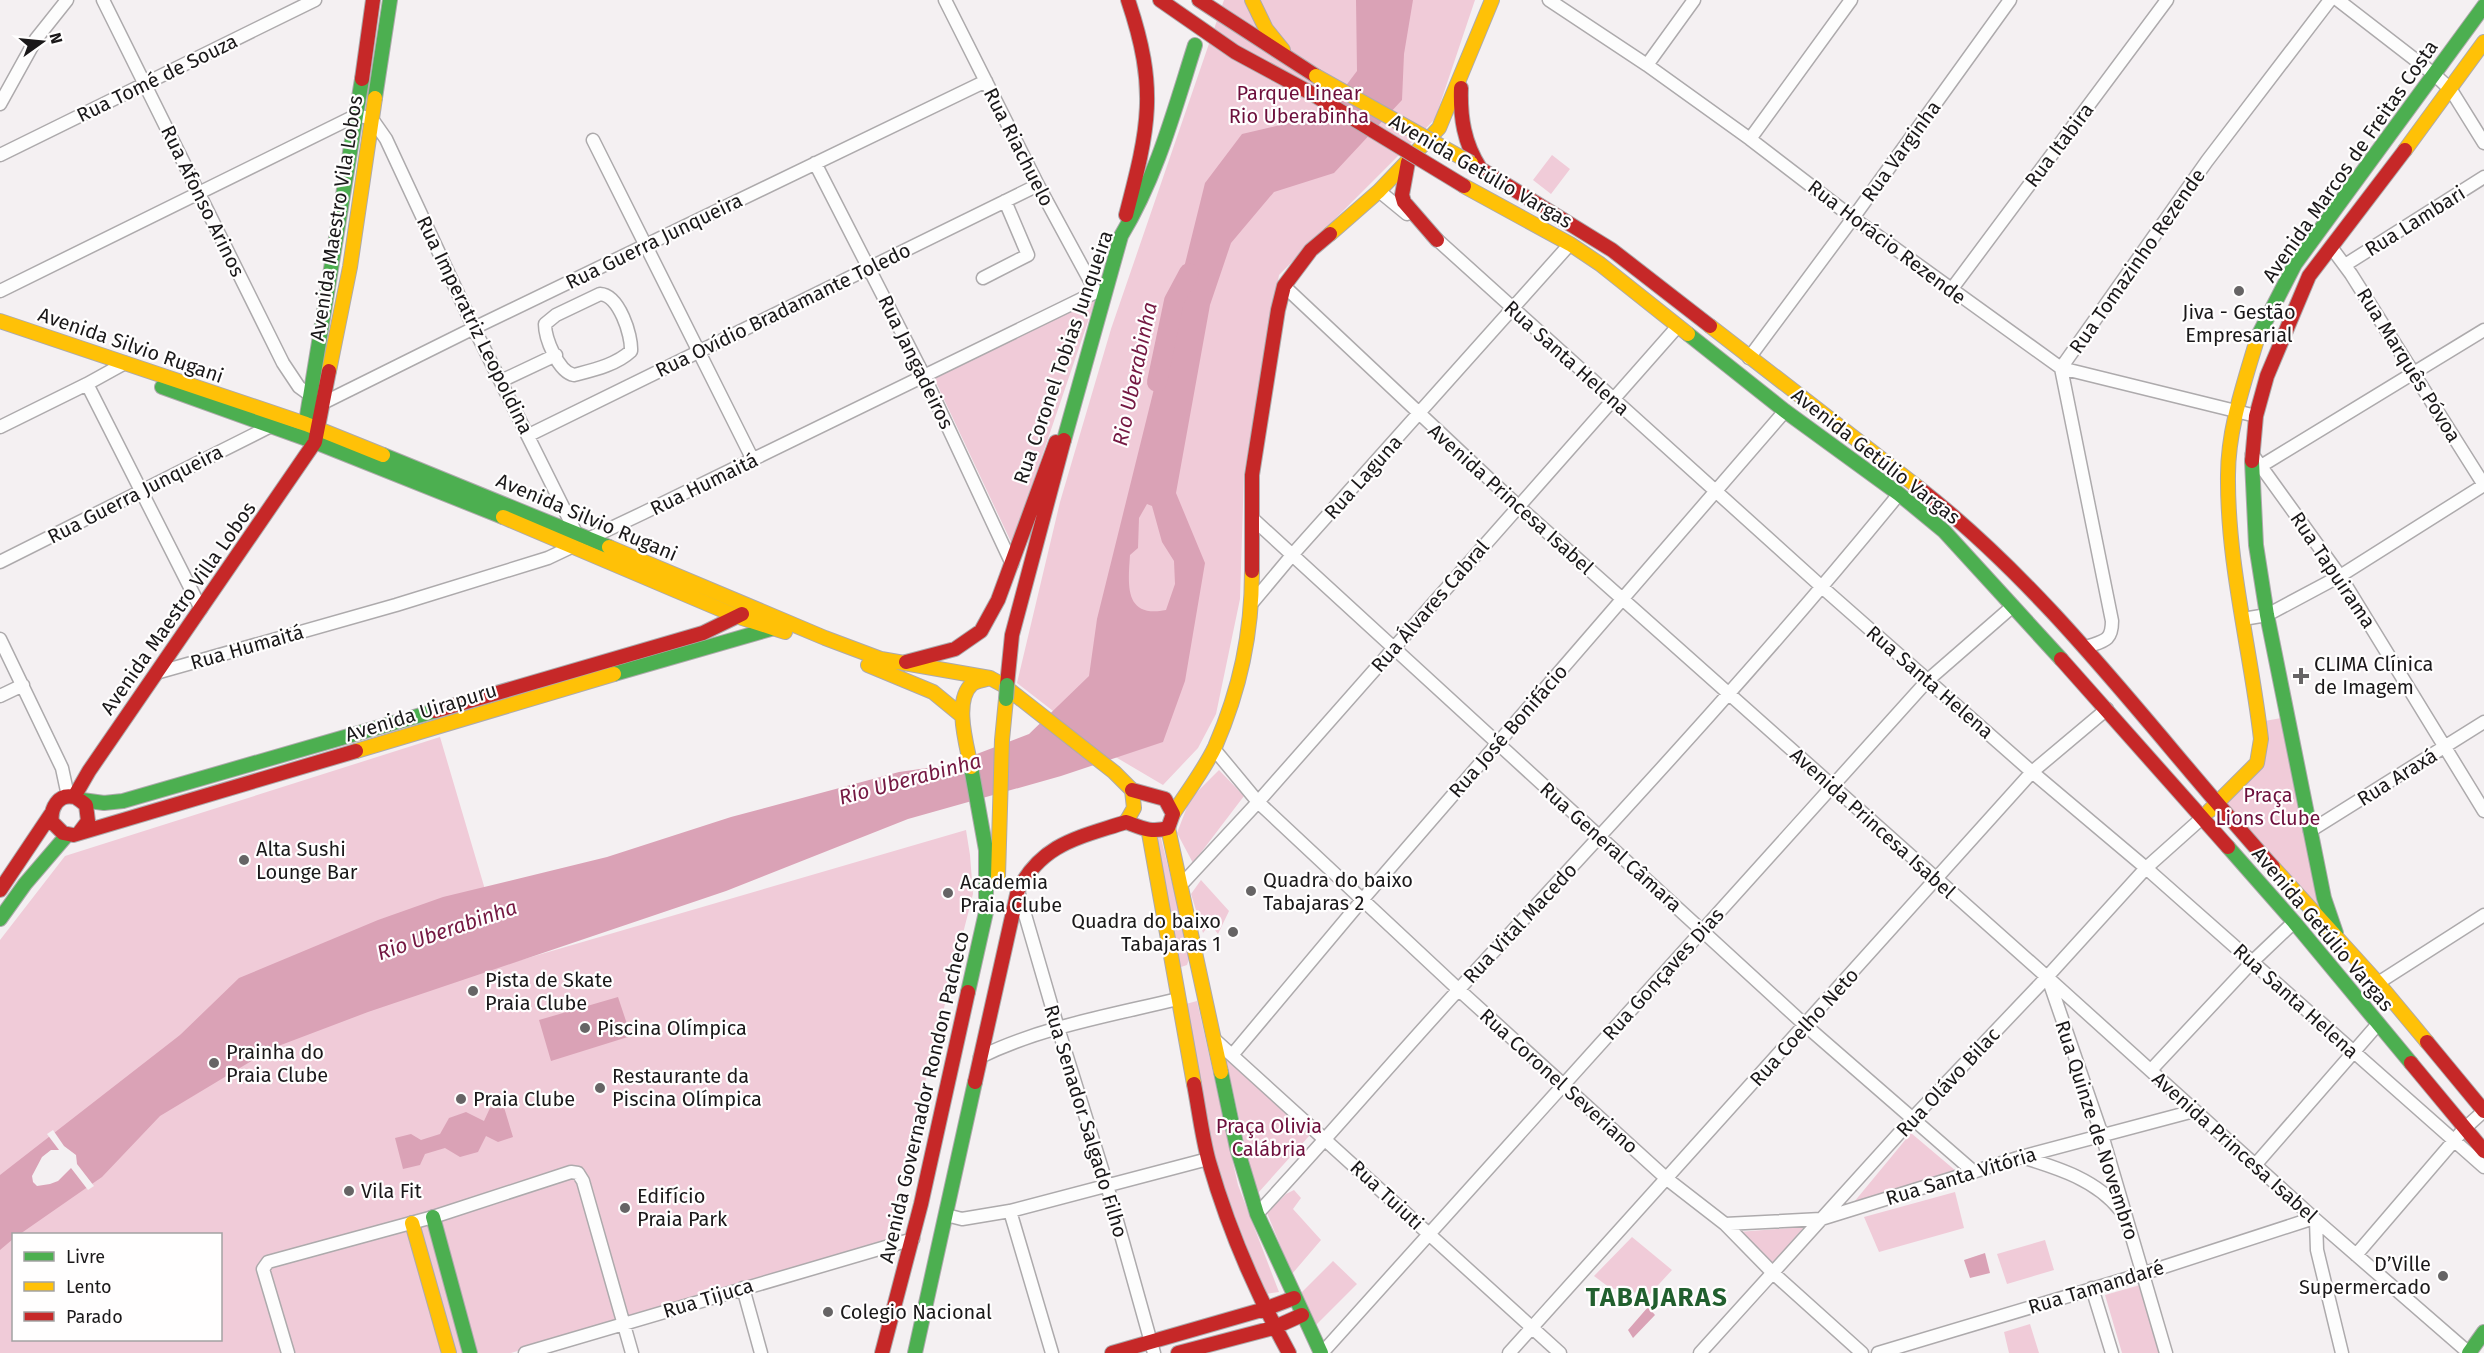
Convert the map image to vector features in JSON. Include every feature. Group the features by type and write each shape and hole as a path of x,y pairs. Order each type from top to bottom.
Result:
{"main road":[{"name":"Avenida Maestro Villa Lobos","path":"75,798 88,771 201,609 311,433 310,395 357,115 373,0"},
{"name":"Avenida Maestro Vila Lobos","path":"311,433 323,403 350,267 390,0"},
{"path":"1121,236 1148,119 1148,81 1141,43 1128,0"},
{"name":"Avenida Getúlio Vargas","path":"1160,0 1227,47 1309,92 1464,186 1570,244 1600,264 1785,411 1899,494 1944,531 2107,710 2294,922 2484,1151"},
{"name":"Avenida Getúlio Vargas","path":"1199,0 1293,62 1476,166 1612,250 1956,517 2086,647 2217,805 2378,983 2484,1111"},
{"path":"1252,0 1266,29 1293,62"},
{"path":"1322,1353 1294,1298 1257,1214 1237,1148 1168,828 1173,814 1214,749 1241,677 1252,603 1252,474 1278,310 1284,286 1311,250 1379,191 1439,128 1492,0"},
{"name":"Avenida Marcos de Freitas Costa","path":"2202,818 2257,763 2261,739 2231,546 2229,473 2236,411 2259,333 2295,264 2484,6"},
{"name":"Avenida Marcos de Freitas Costa","path":"2338,939 2324,898 2310,831 2267,615 2256,545 2252,454 2256,416 2267,376 2309,276 2451,90 2484,42"},
{"name":"Rua Coronel Tobias Junqueira","path":"900,664 955,649 981,631 998,600 1091,345 1101,292 1121,236 1139,209 1155,169 1195,45"},
{"path":"1468,55 1460,108 1468,146 1476,166"},
{"path":"1408,161 1402,195 1404,202 1437,240"},
{"path":"1600,264 1612,250"},
{"name":"Avenida Silvio Rugani","path":"0,321 271,426 311,433"},
{"name":"Avenida Silvio Rugani","path":"0,330 120,366 311,433 760,610 834,642 900,664 990,678 1003,685 1114,772 1132,790"},
{"path":"976,955 987,939 997,894 1002,740 1012,635 1026,576 1091,345"},
{"path":"1861,467 1871,451"},
{"path":"1944,531 1956,517"},
{"name":"Avenida Silvio Rugani","path":"580,540 736,616 774,628 914,682 948,702 961,715"},
{"name":"Avenida Uirapuru","path":"75,798 115,803 703,633 736,616 760,610"},
{"name":"Avenida Uirapuru","path":"73,834 774,628"},
{"path":"961,715 967,691 973,683 990,678"},
{"path":"435,712 438,727"},
{"name":"Avenida Governador Rondon Pacheco","path":"882,1353 913,1239 986,912 986,850 968,742 961,715"},
{"path":"915,1353 1018,890 1031,867 1045,855 1065,843 1126,822 1134,808 1132,790 1165,799 1173,814"},
{"path":"0,890 60,799 75,798 89,811 89,818 84,829 73,834 25,884 0,919"},
{"path":"51,814 55,828 73,834"},
{"path":"1126,822 1149,833 1168,828"},
{"path":"1149,833 1208,1159 1221,1200 1265,1310 1285,1350"},
{"path":"2323,956 2339,963 2354,957"},
{"path":"1177,995 1202,990"},
{"path":"433,1217 470,1353"},
{"path":"412,1223 449,1353"},
{"path":"1112,1353 1153,1348 1294,1298"},
{"path":"1178,1353 1273,1328 1302,1315"},
{"path":"2469,1353 2484,1332"}],"street":[{"path":"0,104 36,39 67,0"},
{"name":"Rua Afonso Arinos","path":"103,0 283,363 299,387 310,395"},
{"name":"Rua Tomé de Souza","path":"0,155 315,0"},
{"name":"Rua Riachuelo","path":"945,0 1038,185 1101,292"},
{"name":"Rua Horácio Rezende","path":"1549,0 1647,65 1750,139 1853,218 2061,369 2256,416"},
{"path":"1647,65 1694,0"},
{"path":"1750,139 1851,0"},
{"name":"Rua Varginha","path":"1749,358 2010,0"},
{"name":"Rua Itabira","path":"1951,290 2167,0"},
{"name":"Rua Tomazinho Rezende","path":"2086,647 2109,638 2112,634 2112,621 2061,369 2207,162 2330,0"},
{"path":"2338,0 2451,90 2484,143"},
{"name":"Rua Guerra Junqueira","path":"323,403 815,162 986,81"},
{"path":"0,291 357,115 372,119"},
{"name":"Rua Imperatriz Leopoldina","path":"372,119 386,139 474,328 580,540"},
{"path":"593,140 753,460"},
{"name":"Rua Jangadeiros","path":"815,162 924,376 1012,564"},
{"name":"Rua Lambari","path":"2345,265 2484,177"},
{"name":"Rua Ovídio Bradamante Toledo","path":"529,435 1038,185"},
{"name":"Rua Santa Helena","path":"1379,191 1717,490 1823,588 2032,772 2146,868 2484,1167"},
{"path":"983,278 1028,255 1005,201"},
{"name":"Rua Laguna","path":"1252,603 1570,244"},
{"name":"Rua Marquês Póvoa","path":"2331,247 2345,265 2484,485"},
{"name":"Avenida Princesa Isabel","path":"1284,286 1518,506 2315,1219 2469,1353"},
{"name":"Rua Humaitá","path":"156,673 396,605 519,567 753,460 1101,292"},
{"path":"600,294 607,294 613,300 632,340 631,351 624,358 574,375 563,370 556,355 545,331 545,324 556,315 600,294"},
{"name":"Rua Álvares Cabral","path":"1181,885 1258,802 1678,326"},
{"path":"2261,466 2484,330"},
{"path":"501,381 556,355"},
{"path":"0,427 120,366"},
{"path":"87,384 201,609"},
{"name":"Rua José Bonifácio","path":"1233,1054 1363,899 1785,411"},
{"name":"Rua Guerra Junqueira","path":"0,562 271,426"},
{"name":"Rua Tapuirama","path":"2252,454 2340,576 2484,811"},
{"path":"2242,619 2267,615 2340,576 2484,485"},
{"name":"Rua Vital Macedo","path":"1257,1214 1327,1139 1458,989 1729,695 1823,588 1899,494"},
{"name":"Rua General Câmara","path":"1252,518 1805,1025 1974,1172"},
{"name":"Rua Gonçaves Dias","path":"1322,1353 1928,680 2013,606"},
{"path":"0,639 75,798"},
{"path":"0,696 23,685"},
{"name":"Rua Coelho Neto","path":"1509,1353 2032,772 2107,710"},
{"name":"Rua Araxá","path":"2310,831 2484,722"},
{"name":"Rua Coronel Severiano","path":"1214,749 1258,802 1458,989 1667,1179 1725,1224 1773,1273 1862,1353"},
{"name":"Rua Olávo Bilac","path":"1700,1353 1912,1119 2047,977 2146,868 2202,818"},
{"name":"Rua Senador Salgado Filho","path":"1018,890 1107,1185 1153,1348"},
{"path":"2378,983 2484,915"},
{"path":"2151,1070 2252,962 2294,922"},
{"name":"Rua Quinze de Novembro","path":"2047,977 2102,1136 2123,1215 2166,1353"},
{"path":"980,1057 1002,1046 1058,1028 1177,995"},
{"path":"2256,1164 2378,1024"},
{"name":"Rua Tuiuti","path":"1214,1039 1327,1139 1560,1353"},
{"name":"Rua Santa Vitória","path":"1725,1224 1821,1219 2021,1157 2194,1111"},
{"path":"2356,1255 2464,1129 2484,1111"},
{"path":"2021,1157 2071,1174 2090,1184 2112,1200 2123,1215"},
{"path":"946,1215 962,1219 1010,1211 1208,1159"},
{"path":"288,1353 264,1269 266,1264 433,1217 576,1173 583,1181 632,1353"},
{"path":"1010,1211 1052,1353"},
{"path":"2315,1219 2317,1250 2342,1353"},
{"name":"Rua Tamandaré","path":"1878,1353 2142,1275 2315,1219"},
{"name":"Rua Tijuca","path":"525,1353 913,1239"},
{"path":"743,1288 761,1353"},
{"path":"2092,1288 2112,1353"}],"green space":[{"name":"Parque Linear Rio Uberabinha","path":"1224,0 1475,0 1435,119 1279,275 1244,473 1240,599 1216,714 1198,748 1163,785 1102,749 1017,683 1060,502 1111,329"},
{"path":"1552,155 1570,169 1551,194 1533,180"},
{"path":"1096,298 1012,544 934,378"},
{"name":"Praça Lions Clube","path":"2287,717 2338,939 2217,805 2257,763 2259,722"},
{"name":"Praia Clube","path":"440,737 507,964 966,830 973,894 885,1240 511,1353 0,1353 0,940 65,856"},
{"path":"1219,770 1244,796 1193,863 1177,833 1190,799"},
{"path":"1153,837 1161,838 1190,956 1187,965 1178,968"},
{"path":"1201,880 1229,911 1218,934 1210,924 1203,933 1191,894"},
{"path":"1197,1001 1238,1185 1279,1292 1265,1294 1217,1169 1182,1005"},
{"name":"Praça Olivia Calábria","path":"1226,1058 1310,1135 1258,1193 1255,1192"},
{"path":"1911,1133 1956,1171 1854,1202"},
{"path":"1294,1190 1301,1198 1293,1209 1321,1240 1292,1274 1267,1213 1286,1194"},
{"path":"1955,1192 1964,1228 1879,1252 1864,1217"},
{"path":"1804,1227 1772,1264 1738,1232"},
{"path":"1632,1237 1672,1270 1649,1295 1610,1288 1594,1276"},
{"path":"2045,1240 2054,1270 2007,1284 1997,1254"},
{"path":"1333,1261 1357,1284 1316,1325 1301,1293"},
{"path":"2140,1285 2160,1353 2122,1353 2105,1295"},
{"path":"2030,1324 2039,1353 2009,1353 2004,1332"}],"water":[{"path":"1356,0 1413,0 1404,54 1402,100 1334,173 1274,192 1231,243 1210,305 1176,493 1205,563 1185,681 1163,742 1061,776 908,819 726,891 368,1012 273,1048 160,1116 102,1177 21,1233 12,1233 12,1240 0,1250 0,1175 180,1035 239,978 378,920 443,897 607,857 731,817 899,772 948,765 1029,734 1089,676 1097,619 1205,183 1242,134 1297,121 1320,120 1357,71","holes":["1147,504 1152,506 1162,542 1174,561 1175,584 1166,610 1142,609 1136,604 1129,588 1130,555 1138,548 1139,518"]},
{"name":"Piscina Olímpica","path":"618,997 631,1036 551,1061 539,1020"},
{"path":"503,1104 513,1137 498,1142 486,1136 478,1152 460,1157 445,1148 425,1154 420,1165 403,1169 395,1138 411,1134 421,1140 440,1134 449,1118 466,1112 484,1121 490,1108"},
{"path":"1985,1253 1990,1273 1970,1278 1964,1260"},
{"path":"1648,1307 1655,1315 1633,1338 1628,1330"}],"pier":[{"path":"53,1130 64,1146 76,1155 77,1164 94,1186 88,1190 71,1168 58,1181 50,1184 37,1186 33,1182 32,1176 42,1157 51,1150 59,1150 47,1134"}],"waterway":[{"name":"Rio Uberabinha","path":"1157,382 1174,301 1189,273"}],"traffic: fast":[{"path":"375,98 390,0"},
{"path":"2258,336 2295,264 2484,6"},
{"path":"1064,440 1121,236 1155,167 1195,45"},
{"path":"304,434 362,79"},
{"path":"1688,334 1785,411 1899,494 1944,531 2061,659"},
{"path":"162,387 315,442 503,517"},
{"path":"383,455 609,547"},
{"path":"2252,461 2256,545 2267,615 2324,898 2336,933"},
{"path":"614,674 774,628"},
{"path":"1006,699 1007,685"},
{"path":"82,800 104,803 123,801 435,711"},
{"path":"968,992 986,912 986,850 971,767"},
{"path":"0,919 25,884 67,835"},
{"path":"2228,847 2294,922 2411,1063"},
{"path":"1221,1072 1237,1148 1257,1214 1321,1353"},
{"path":"915,1353 975,1082"},
{"path":"433,1217 470,1353"},
{"path":"2469,1353 2484,1332"}],"traffic: slow":[{"path":"1252,0 1266,29 1283,50"},
{"path":"1330,234 1379,191 1439,128 1492,0"},
{"path":"2405,150 2484,42"},
{"path":"1316,76 1471,163"},
{"path":"329,371 350,267 375,98"},
{"path":"1464,186 1570,244 1600,264 1688,334"},
{"path":"0,321 306,424 383,455"},
{"path":"1710,326 1919,488"},
{"path":"2209,811 2257,763 2261,739 2235,574 2228,475 2234,422 2258,336"},
{"path":"503,517 736,616 785,632"},
{"path":"609,547 825,638 881,659 990,678"},
{"path":"1173,814 1211,756 1231,704 1247,639 1252,571"},
{"path":"868,665 933,692 961,715"},
{"path":"356,751 614,674"},
{"path":"971,767 963,724 963,701 972,684 990,678 1003,685 1114,772 1132,790"},
{"path":"998,877 1002,740 1006,699"},
{"path":"1126,822 1134,808 1132,790"},
{"path":"1168,828 1221,1072"},
{"path":"1149,833 1194,1084"},
{"path":"2273,867 2378,983 2427,1042"},
{"path":"412,1223 449,1353"}],"traffic: jam":[{"path":"362,79 373,0"},
{"path":"1126,215 1145,132 1147,108 1144,59 1128,0"},
{"path":"1160,0 1235,52 1309,92"},
{"path":"1199,0 1316,76"},
{"path":"1461,88 1464,130 1470,149 1480,168"},
{"path":"1309,92 1464,186"},
{"path":"2252,461 2256,416 2267,376 2309,276 2405,150"},
{"path":"1408,162 1402,195 1404,202 1437,240"},
{"path":"1471,163 1612,250 1710,326"},
{"path":"1252,571 1252,475 1278,310 1284,286 1311,250 1330,234"},
{"path":"74,797 89,771 315,442 329,371"},
{"path":"1007,685 1012,635 1064,440"},
{"path":"906,662 955,649 981,631 998,600 1056,442"},
{"path":"1919,488 2016,574 2060,621 2273,867"},
{"path":"435,711 703,633 742,614"},
{"path":"2061,659 2228,847"},
{"path":"79,833 88,821 86,805 74,797 64,797 54,807 52,822 63,833 73,835 356,751"},
{"path":"1126,822 1157,830 1168,828 1173,814 1165,799 1132,790"},
{"path":"0,890 51,814"},
{"path":"975,1082 1018,890 1039,862 1063,844 1126,822"},
{"path":"882,1353 921,1204 968,992"},
{"path":"2427,1042 2484,1111"},
{"path":"2411,1063 2484,1151"},
{"path":"1194,1084 1202,1133 1225,1211 1254,1284 1289,1353"},
{"path":"1112,1353 1265,1309 1294,1298"},
{"path":"1178,1353 1273,1328 1302,1315"}],"place":[{"name":"Jiva - Gestão Empresarial","path":"2239,291"},
{"name":"CLIMA Clínica de Imagem","path":"2301,676"},
{"name":"Alta Sushi Lounge Bar","path":"244,860"},
{"name":"Quadra do baixo Tabajaras 2","path":"1251,891"},
{"name":"Academia Praia Clube","path":"948,893"},
{"name":"Quadra do baixo Tabajaras 1","path":"1233,932"},
{"name":"Pista de Skate Praia Clube","path":"473,991"},
{"name":"Piscina Olímpica","path":"585,1028"},
{"name":"Prainha do Praia Clube","path":"214,1063"},
{"name":"Restaurante da Piscina Olímpica","path":"600,1088"},
{"name":"Praia Clube","path":"461,1099"},
{"name":"Vila Fit","path":"349,1191"},
{"name":"Edifício Praia Park","path":"625,1208"},
{"name":"D’Ville Supermercado","path":"2443,1276"},
{"name":"Colegio Nacional","path":"828,1312"}],"district":[{"name":"TABAJARAS","path":"1657,1297"}]}
